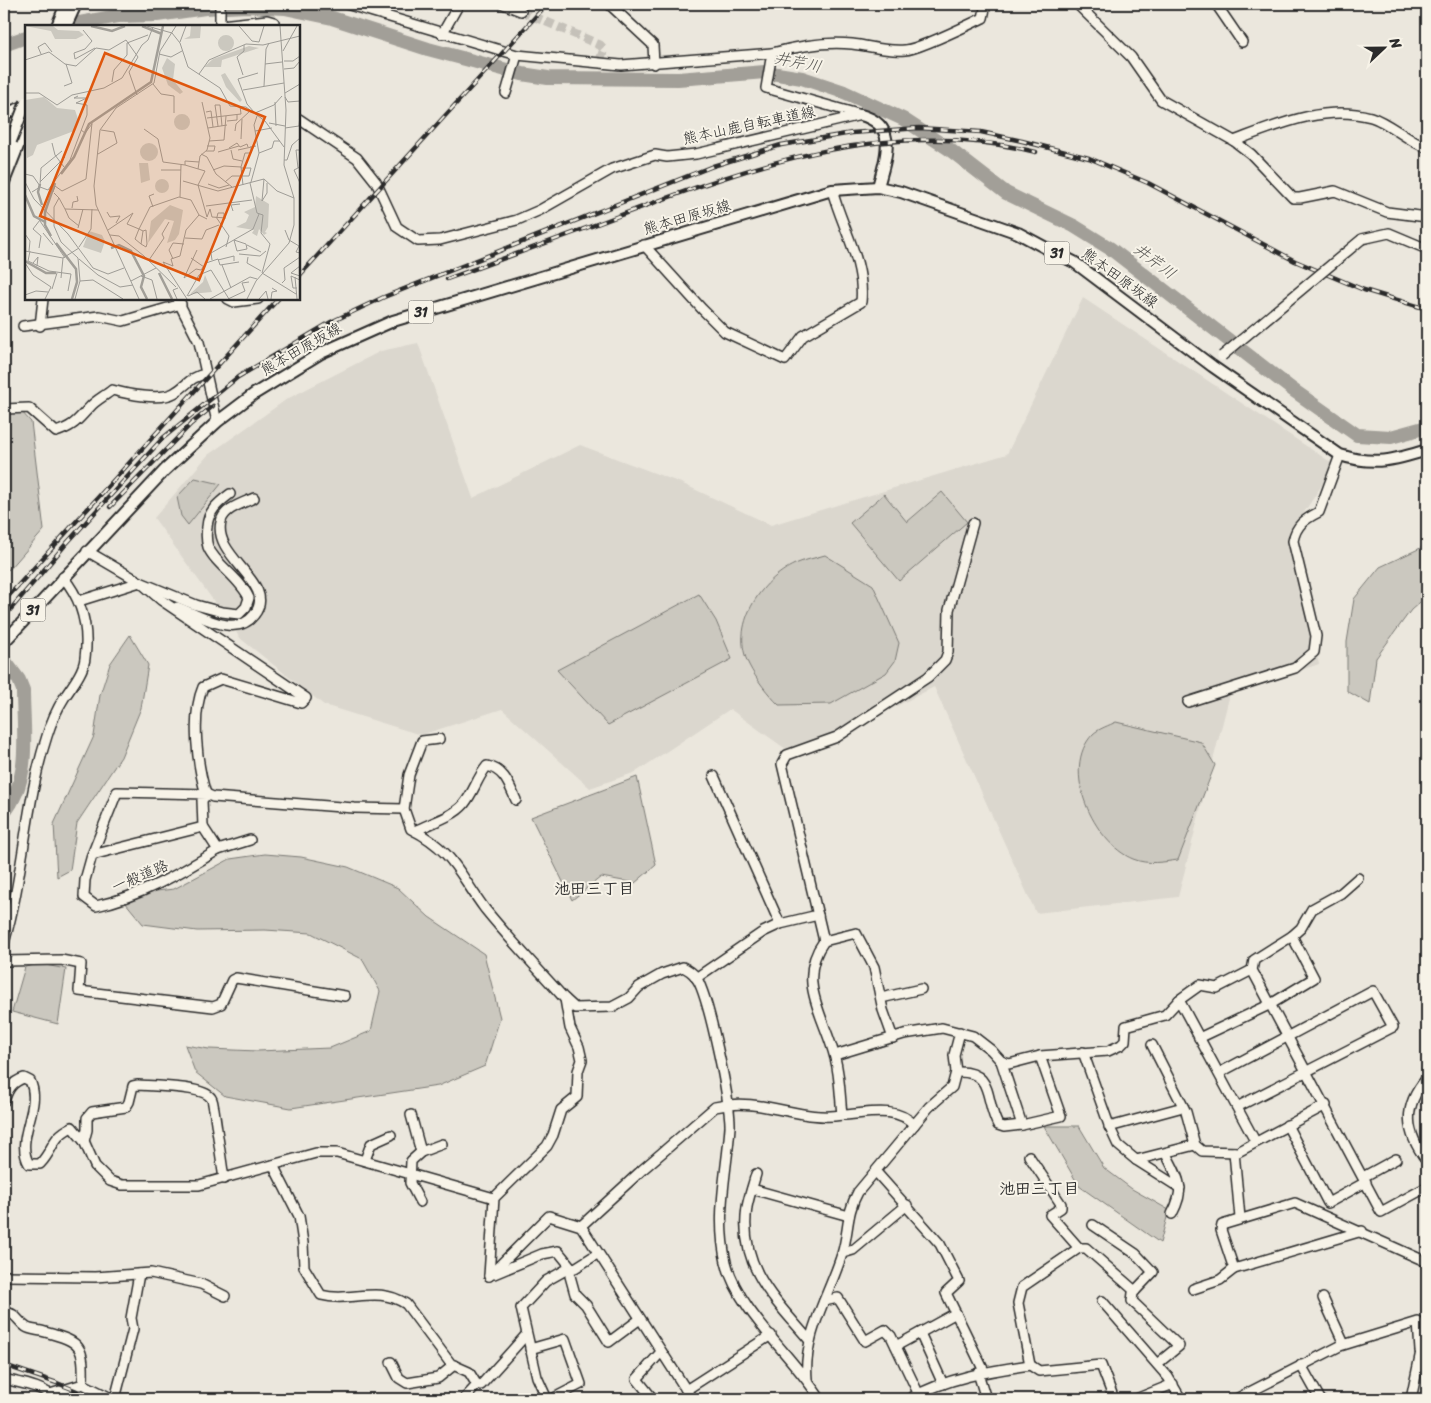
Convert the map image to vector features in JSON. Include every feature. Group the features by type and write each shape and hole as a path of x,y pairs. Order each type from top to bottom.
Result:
{"main road":[{"path":"57,25 66,4"},
{"path":"66,25 76,4"},
{"path":"4,114 25,104"},
{"path":"4,182 25,107"},
{"path":"861,115 876,121 885,134 888,147 878,187"},
{"path":"4,158 25,127"},
{"name":"熊本田原坂線","path":"4,642 87,551 165,470 217,422 285,373 357,335 393,321 832,190 878,187 901,192 1018,233 1074,262 1212,366 1340,455 1357,460 1376,462 1427,450"}],"street":[{"path":"220,4 220,25"},
{"path":"346,4 516,55 621,65 654,64 692,58 772,53 796,46 826,44 852,44 878,50 907,50 983,18 986,4"},
{"path":"442,34 459,4"},
{"path":"503,4 521,11"},
{"path":"609,4 653,45 654,64"},
{"path":"1077,4 1131,58 1161,100 1234,141 1252,154 1293,198 1335,190 1387,212 1427,217"},
{"path":"1216,4 1242,42"},
{"path":"228,25 267,20 274,22 272,25"},
{"path":"772,53 766,88 861,115"},
{"path":"506,93 516,55"},
{"path":"1234,141 1267,127 1330,112 1372,117 1415,144 1427,148"},
{"name":"熊本山鹿自転車道線","path":"300,121 357,158 376,182 397,227 418,241 440,240 517,220 540,210 612,170 655,155 667,157 696,154 861,115"},
{"path":"644,245 725,332 785,360 803,336 861,302 862,289 854,249 848,232 840,219 832,190"},
{"path":"1212,366 1362,239 1389,233 1427,250"},
{"path":"40,326 43,300"},
{"path":"23,326 40,326 99,316 123,321 180,300 199,342 217,422"},
{"path":"230,300 234,302 255,300"},
{"path":"4,409 29,408 56,432 68,428 80,420 90,406 112,390 133,396 171,395 193,376 206,374"},
{"path":"1188,702 1296,668 1314,652 1316,636 1293,541 1294,534 1304,519 1319,512 1340,455"},
{"path":"87,551 140,582 196,604 222,612 239,614 246,607 249,598 244,587 208,547 206,536 210,514 218,502 230,494"},
{"path":"161,600 232,627 252,619 259,610 260,596 255,584 226,550 220,535 220,521 227,512 254,498"},
{"path":"824,941 782,764 787,755 837,737 928,677 945,660 948,652 949,610 973,523"},
{"path":"4,943 14,909 38,768 48,734 63,700 85,661 87,640 84,614 72,588 63,577"},
{"path":"140,582 161,600 306,698 301,703 221,678 204,687 197,709 197,728 202,781 207,794 213,797 318,806 404,808"},
{"path":"78,601 140,582"},
{"path":"439,739 422,741 409,775 404,808 411,829 430,838 450,857 486,910 564,998 575,1008 612,1006 629,998 646,982 683,966 696,978 708,1007 728,1104 730,1125 721,1219 726,1262 741,1297 807,1379 820,1399"},
{"path":"415,831 464,805 479,775 487,766 496,768 506,778 516,800"},
{"path":"714,776 780,924"},
{"name":"一般道路","path":"207,794 117,792 92,855 85,880 84,897 96,906 112,903 181,873 218,850"},
{"path":"207,794 202,800 203,827 218,850 250,840"},
{"name":"一般道路","path":"92,855 203,827"},
{"path":"1358,878 1341,893 1312,909 1301,928 1292,936 1254,960 1252,970 1326,1105 1381,1212 1427,1186"},
{"path":"696,978 763,932 780,924 818,914"},
{"path":"842,1115 835,1055 814,998 811,978 816,953 824,941 856,933 874,967 893,1038"},
{"path":"1199,1038 1271,1004 1314,978 1292,936"},
{"path":"4,961 61,960 81,964 79,991 213,1007 221,1004 232,980 236,978 345,996"},
{"path":"1001,1062 1009,1064 1040,1056 1108,1051 1121,1046 1125,1040 1126,1026 1165,1015 1179,1000 1200,985 1217,988 1252,970"},
{"path":"881,998 922,989"},
{"path":"1219,1074 1373,991 1377,998 1392,1027 1237,1107"},
{"path":"489,1276 494,1198 548,1146 561,1110 577,1097 578,1071 582,1060 570,1028 564,998"},
{"path":"1179,1000 1255,1141"},
{"path":"835,1055 904,1034 942,1028 960,1032 980,1041 1001,1062 1022,1125"},
{"path":"807,1379 806,1365 810,1341 843,1253 850,1205 858,1192 929,1107 952,1088 956,1072 954,1055 960,1032"},
{"path":"1152,1045 1184,1108 1195,1145 1202,1151 1234,1152 1326,1105"},
{"path":"1083,1052 1109,1127 1118,1145 1136,1160 1180,1188"},
{"path":"956,1072 969,1072 980,1076 985,1084 998,1125 1004,1128 1022,1125 1061,1116 1040,1056"},
{"path":"4,1101 8,1090 15,1081 24,1078 30,1081 32,1103 23,1154 29,1164 40,1164 48,1155 58,1134 72,1127 84,1141 95,1166 110,1181 122,1185 199,1185 316,1153 337,1153 494,1198"},
{"path":"1427,1078 1412,1103 1409,1120 1411,1138 1427,1161"},
{"path":"84,1141 87,1130 87,1118 92,1112 126,1107 133,1086 178,1088 205,1093 211,1098 214,1109 224,1179"},
{"path":"581,1226 715,1107 728,1104 761,1104 815,1115 889,1112 908,1117 914,1125"},
{"path":"1109,1127 1184,1108"},
{"path":"412,1115 421,1152"},
{"path":"1287,1125 1328,1202 1396,1159"},
{"path":"365,1160 372,1144 391,1135"},
{"path":"420,1202 410,1183 411,1161 421,1152 442,1144"},
{"path":"1136,1160 1166,1154 1195,1145"},
{"path":"1234,1152 1240,1218"},
{"path":"1166,1154 1179,1179 1180,1188 1180,1198 1172,1214"},
{"path":"1029,1156 1061,1204 1060,1208 1050,1215 1079,1248"},
{"path":"273,1165 299,1216 304,1243 304,1267 321,1295 335,1299 385,1294 398,1299 406,1304 433,1342 454,1365 469,1372 477,1385"},
{"path":"876,1172 940,1244 959,1281 946,1293 981,1372 986,1399"},
{"path":"756,1174 747,1208 747,1227 755,1270 762,1284 810,1341"},
{"path":"752,1189 848,1216"},
{"path":"1234,1269 1221,1227 1240,1218 1295,1203 1362,1231 1427,1262"},
{"path":"843,1253 853,1250 907,1205"},
{"path":"489,1276 549,1216 581,1226 597,1254 629,1299 692,1399"},
{"path":"1093,1225 1136,1254 1153,1272 1135,1291 1132,1301 1179,1346 1157,1364"},
{"path":"1194,1289 1220,1280 1234,1269 1362,1231"},
{"path":"1030,1365 1018,1303 1022,1288 1079,1248 1086,1248 1135,1291"},
{"path":"489,1276 542,1254 558,1251 571,1267 570,1276 575,1294 586,1305 609,1342 640,1319"},
{"path":"547,1399 537,1377 521,1308 546,1281 571,1267 575,1268 597,1254"},
{"path":"4,1276 95,1277 151,1273 201,1284 225,1296"},
{"path":"115,1399 133,1329 131,1318 139,1274"},
{"path":"824,1301 838,1298 865,1341 884,1330 891,1336 920,1396"},
{"path":"1323,1298 1344,1344"},
{"path":"1102,1301 1157,1364 1173,1384 1181,1399"},
{"path":"4,1312 17,1316 26,1326 68,1339 77,1346 83,1354 83,1384"},
{"path":"896,1346 956,1313"},
{"path":"1236,1399 1344,1344 1418,1322 1423,1344"},
{"path":"1411,1399 1427,1323"},
{"path":"920,1334 943,1384"},
{"path":"464,1399 477,1385 481,1385 526,1335"},
{"path":"686,1390 771,1335"},
{"path":"530,1349 565,1339 582,1384 552,1399"},
{"path":"653,1399 637,1379 661,1352"},
{"path":"391,1362 399,1378 407,1383 438,1378 454,1365"},
{"path":"909,1399 920,1396 943,1384 981,1372 1030,1365 1039,1371 1101,1365 1114,1399"},
{"path":"1301,1365 1320,1399"},
{"path":"4,1378 52,1396 83,1384 115,1399 145,1399"},
{"path":"1136,1399 1173,1384"}],"shaded area":[{"path":"1083,298 1335,465 1288,537 1319,664 1230,694 1178,897 1036,913 934,687 797,757 730,709 636,772 590,788 502,709 421,735 324,705 241,639 154,518 208,455 287,399 381,351 418,343 473,498 580,445 681,483 771,525 1007,454"},
{"path":"20,410 31,422 44,530 10,569 4,570 4,412"},
{"path":"195,478 221,484 188,525 181,516 177,497"},
{"path":"942,492 967,522 899,581 850,523 884,494 907,522"},
{"path":"1427,545 1427,596 1411,610 1376,658 1370,704 1347,691 1347,642 1354,599 1380,567"},
{"path":"825,555 873,585 899,643 895,661 886,673 831,704 779,705 762,686 749,665 744,650 743,635 746,621 751,606 770,581 782,571 795,564"},
{"path":"699,594 716,621 732,659 608,725 557,670"},
{"path":"130,635 148,665 141,708 121,757 77,823 70,870 57,877 54,824 94,736 100,695 110,664"},
{"path":"1116,722 1201,742 1215,765 1178,860 1144,862 1133,859 1106,838 1094,822 1080,785 1079,766 1083,749 1093,734"},
{"path":"637,777 656,865 635,883 601,877 572,900 531,817"},
{"path":"265,854 301,857 348,867 398,888 429,917 484,954 500,1018 485,1066 438,1086 291,1108 225,1096 195,1072 185,1045 209,1049 258,1051 330,1048 371,1031 380,991 362,959 311,933 265,930 197,931 143,924 125,902 148,892 174,889 230,859"},
{"path":"40,964 66,969 58,1024 12,1012 25,967"},
{"path":"1044,1126 1079,1126 1104,1168 1132,1189 1169,1210 1160,1243 1079,1186"}],"waterway":[{"name":"井芹川","path":"68,25 118,16 157,15 205,8 247,6 285,8 332,18 428,49 522,74 548,78 678,79 765,72 802,78 844,92 903,119 949,149 1006,193 1074,226 1111,249 1293,390 1357,435 1391,437 1427,427"},
{"name":"井芹川","path":"4,45 25,37"},
{"path":"4,660 19,680 23,690 24,738 24,754 19,785 13,800 4,813"}],"tunnel":[{"path":"521,11 600,45 604,49 599,63"}],"railway":[{"path":"300,275 547,4"},
{"path":"4,617 66,544 163,438 238,377 331,322 384,297 713,166 781,145 852,133 919,128 981,132 1089,158 1148,183 1295,261 1364,290 1427,309"},
{"path":"447,279 671,196 773,163 824,151 876,143 929,139 982,142 1036,152"},
{"path":"4,601 277,300"},
{"path":"110,507 191,424 213,406"},
{"path":"4,1365 97,1399"}],"district":[{"name":"池田三丁目","path":"594,888"},
{"name":"池田三丁目","path":"1039,1188"}]}
